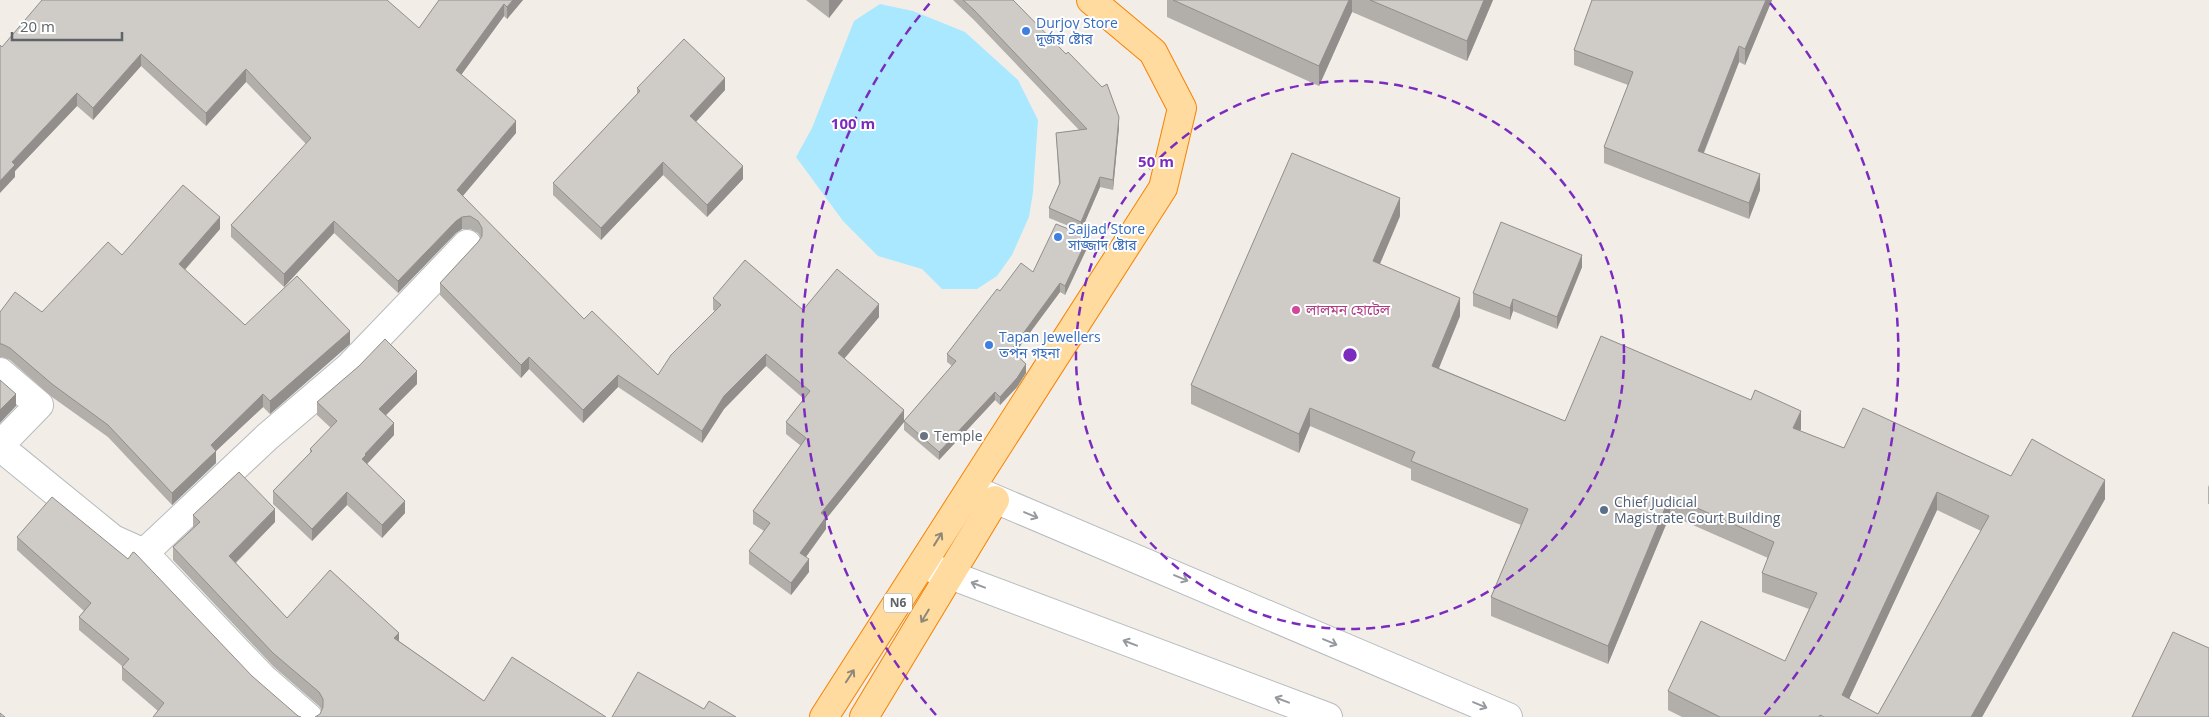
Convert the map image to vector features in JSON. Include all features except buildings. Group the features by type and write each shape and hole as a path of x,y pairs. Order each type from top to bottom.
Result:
{"highway":[{"name":"N6","path":"824,717 1163,188 1182,108 1153,52 1091,0"},
{"name":"N6","path":"864,717 995,500"}],"street":[{"path":"144,553 267,437 349,367 467,244"},
{"path":"0,372 39,405 0,446 113,540 144,553 262,677 308,717"},
{"path":"971,488 995,500 1508,717"},
{"path":"922,564 1328,717"}],"water":[{"path":"880,4 913,11 965,32 1018,80 1038,120 1033,192 1029,217 1012,255 997,276 977,289 942,289 922,269 878,256 843,221 796,157 812,128 854,21"}],"place":[{"name":"Durjoy Store দূর্জয় ষ্টোর","path":"1026,31"},
{"name":"Sajjad Store সাজ্জাদ ষ্টোর","path":"1058,237"},
{"name":"লালমন হোটেল","path":"1296,310"},
{"name":"Tapan Jewellers তপন গহনা","path":"989,345"},
{"name":"Temple","path":"924,436"},
{"name":"Chief Judicial Magistrate Court Building","path":"1604,510"}]}
